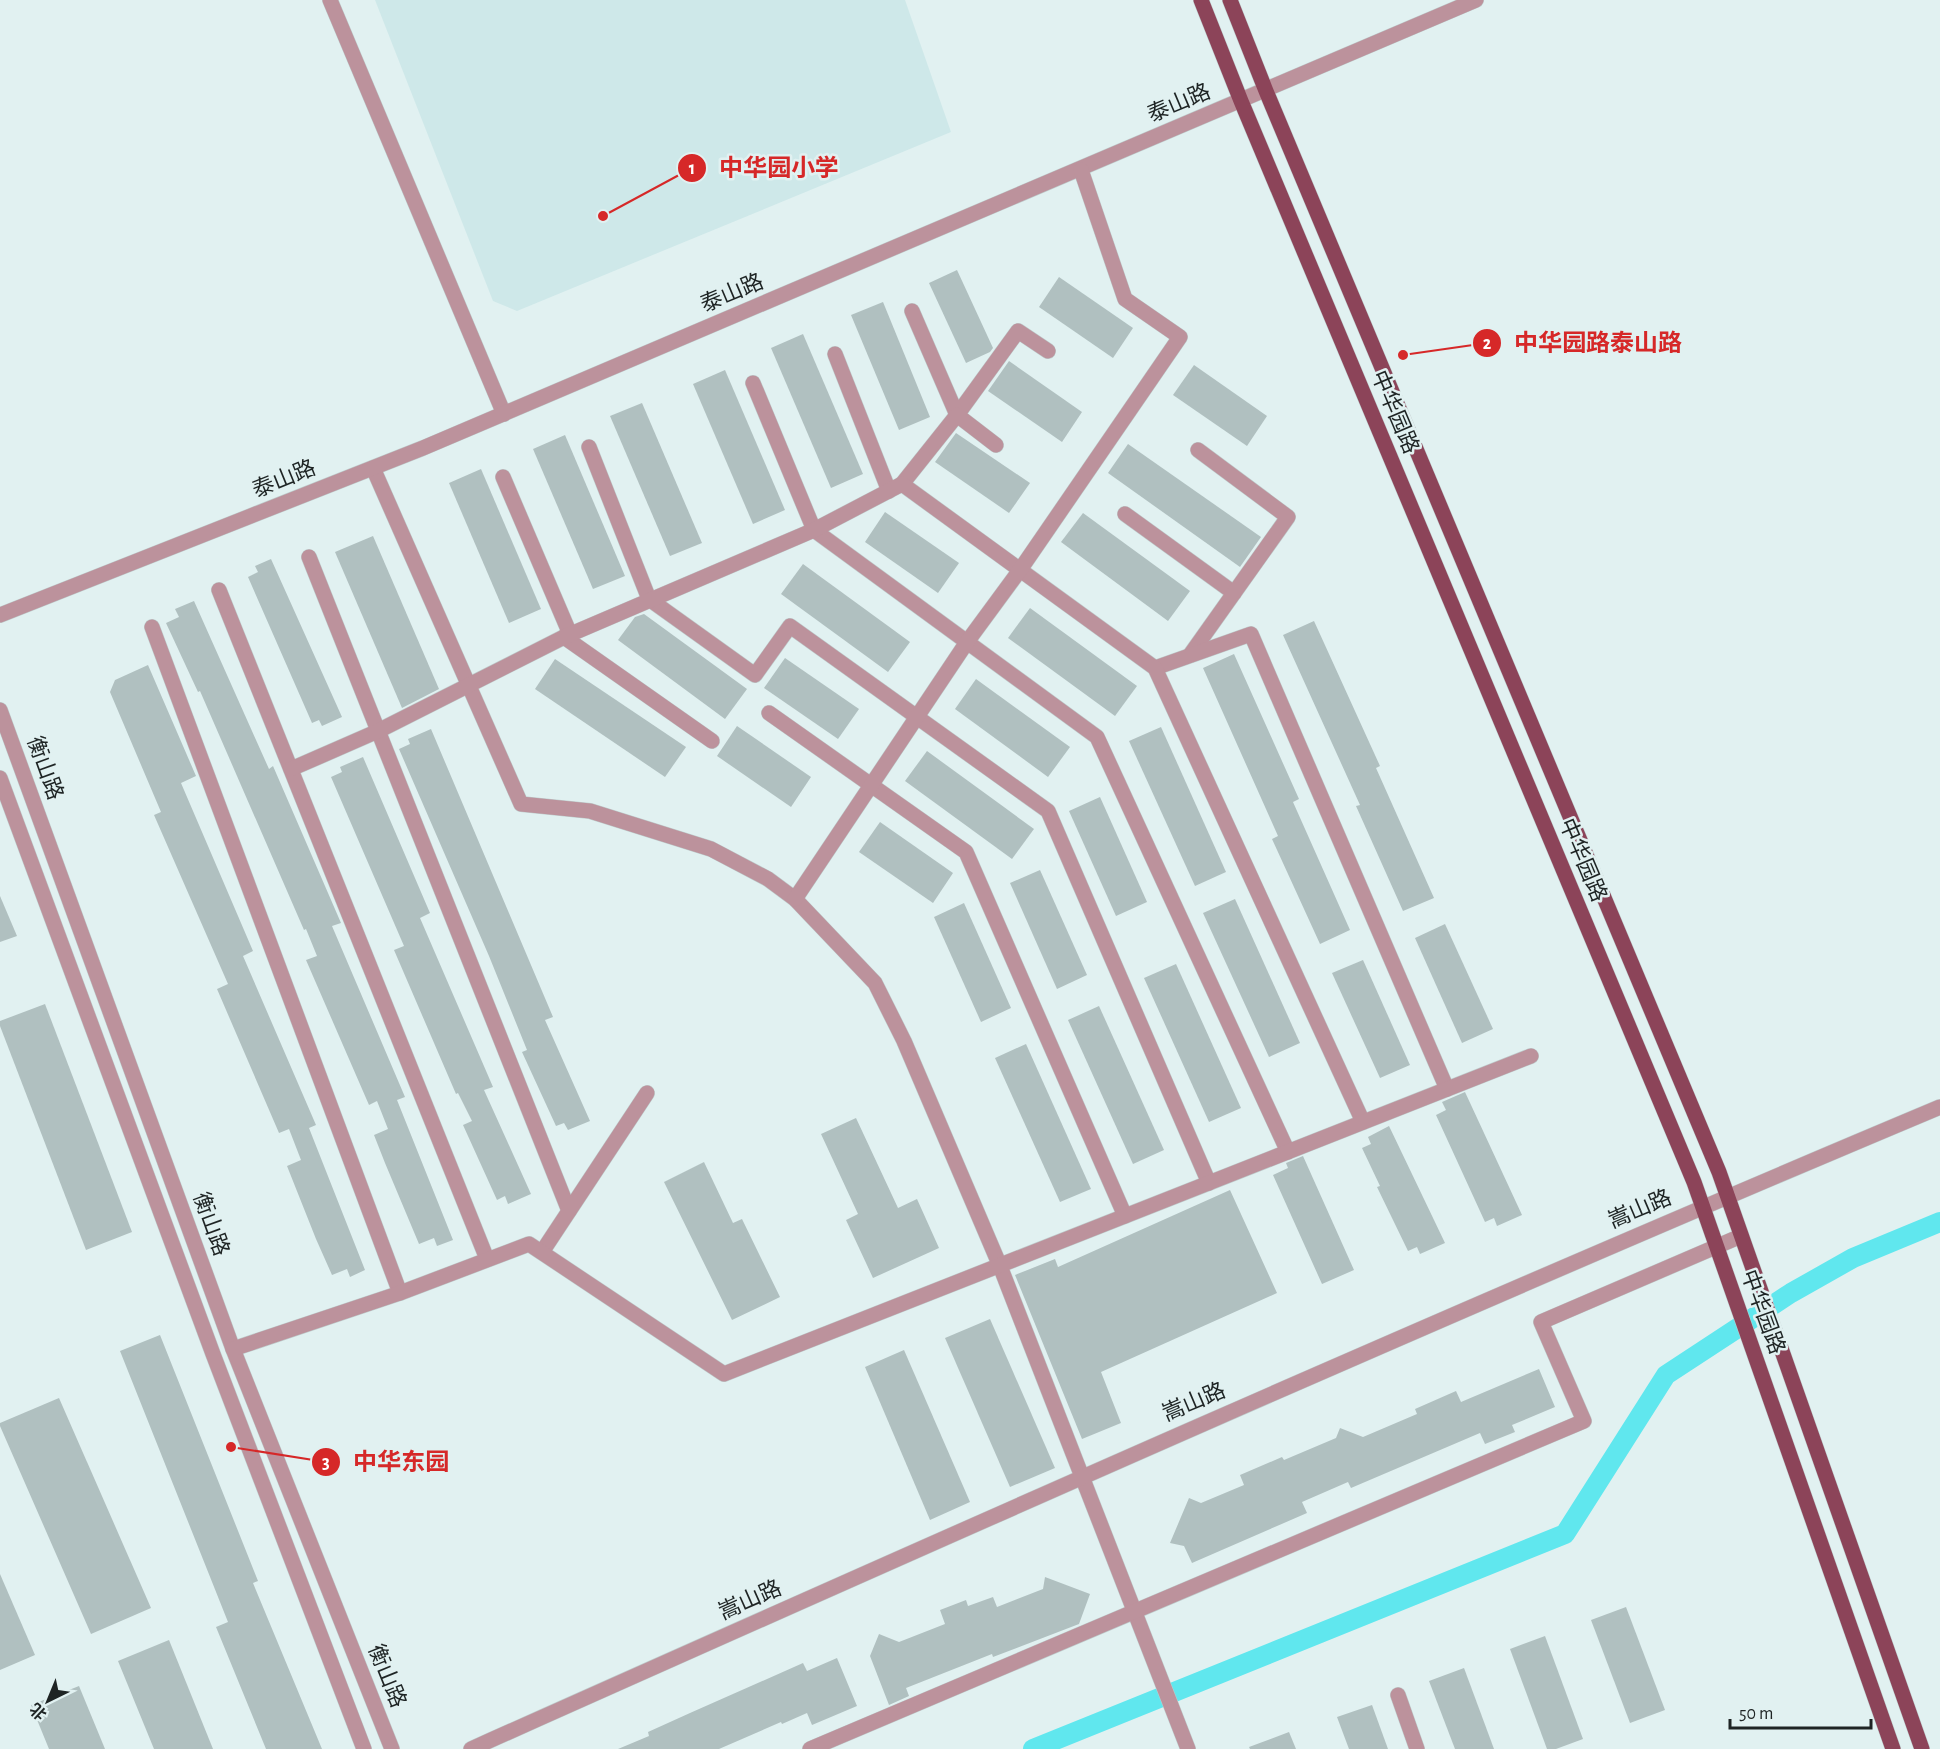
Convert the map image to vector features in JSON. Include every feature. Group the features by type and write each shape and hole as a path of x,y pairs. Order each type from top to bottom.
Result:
{"main road":[{"name":"中华园路","path":"1201,0 1241,101 1702,1206 1893,1749"},
{"name":"中华园路","path":"1230,0 1727,1196 1922,1749"}],"street":[{"path":"330,0 504,414"},
{"name":"泰山路","path":"0,615 374,468 504,414 1476,0"},
{"path":"795,899 967,642 1020,570 1180,336 1125,299 1080,170"},
{"path":"912,311 957,415 996,445"},
{"path":"291,769 378,731 567,635 814,530 896,487 957,415 1018,331 1048,351"},
{"path":"835,354 896,487 1020,570 1155,668 1364,1122"},
{"path":"753,383 814,530 1097,737 1288,1152"},
{"path":"589,447 649,599 755,675 790,626 1048,812 1209,1183"},
{"path":"1190,655 1288,517 1198,450"},
{"path":"374,468 521,804 590,811 711,849 768,879 795,899 875,983 904,1041 1000,1266 1188,1749"},
{"path":"503,477 567,635 712,741"},
{"path":"1125,514 1234,593"},
{"path":"309,557 569,1211"},
{"path":"219,590 487,1259"},
{"path":"152,627 400,1293"},
{"path":"1155,668 1251,634 1447,1089"},
{"name":"衡山路","path":"0,710 233,1349 392,1749"},
{"path":"770,713 966,852 1125,1216"},
{"name":"衡山路","path":"0,778 213,1354 364,1749"},
{"path":"233,1349 400,1293 529,1244 724,1374 1531,1056"},
{"path":"542,1252 647,1093"},
{"name":"嵩山路","path":"471,1749 1081,1476 1702,1206 1940,1107"},
{"path":"810,1749 1584,1421 1541,1322 1741,1236"},
{"path":"1398,1695 1417,1749"}],"shaded area":[{"path":"375,0 905,0 951,132 517,311 493,301"}],"building":[{"path":"957,270 993,348 990,352 966,363 929,283"},
{"path":"1059,277 1133,328 1113,358 1039,307"},
{"path":"883,302 930,417 899,430 851,315"},
{"path":"803,334 863,474 831,488 771,348"},
{"path":"1009,361 1082,412 1062,442 988,391"},
{"path":"1194,365 1267,416 1247,446 1173,395"},
{"path":"725,370 785,510 753,524 693,384"},
{"path":"642,403 702,543 670,556 610,416"},
{"path":"956,433 1030,483 1009,513 935,462"},
{"path":"565,435 625,576 593,589 533,449"},
{"path":"1128,444 1261,537 1240,567 1108,473"},
{"path":"481,469 541,609 509,623 449,483"},
{"path":"885,512 959,563 938,593 865,542"},
{"path":"1083,513 1190,591 1168,621 1061,542"},
{"path":"373,536 439,689 402,708 335,552"},
{"path":"271,559 342,717 322,726 319,720 312,723 248,577 258,572 255,566"},
{"path":"803,564 910,642 888,672 781,594"},
{"path":"194,601 269,769 273,766 341,923 332,926 405,1097 397,1100 453,1240 437,1246 434,1238 419,1244 374,1135 388,1129 377,1101 369,1105 306,960 317,956 306,929 304,930 200,691 198,692 166,623 179,617 175,609"},
{"path":"1030,608 1137,686 1115,716 1008,638"},
{"path":"644,614 747,689 725,719 618,640 635,617"},
{"path":"1314,621 1380,766 1376,768 1434,898 1403,911 1356,806 1360,805 1283,635"},
{"path":"1234,654 1299,799 1293,802 1350,930 1320,944 1272,839 1278,836 1203,668"},
{"path":"785,658 859,709 838,739 764,688"},
{"path":"555,659 686,747 665,777 535,689"},
{"path":"148,665 196,776 181,783 253,951 243,956 316,1125 309,1128 365,1270 350,1277 347,1269 332,1275 316,1239 287,1166 301,1160 289,1129 279,1133 217,989 228,984 154,815 161,812 110,692 115,680"},
{"path":"976,679 1070,747 1048,777 955,709"},
{"path":"737,726 811,777 791,807 717,756"},
{"path":"1161,727 1226,872 1195,886 1129,741"},
{"path":"431,729 553,1017 545,1020 590,1121 568,1130 564,1123 556,1126 522,1052 527,1050 489,956 399,749 410,744 408,739"},
{"path":"927,751 1034,829 1012,859 905,781"},
{"path":"363,757 430,913 420,918 493,1087 484,1090 531,1194 508,1204 505,1196 497,1200 463,1125 472,1121 458,1093 456,1094 394,950 404,946 331,777 342,772 340,767"},
{"path":"1100,797 1147,902 1116,916 1069,811"},
{"path":"880,822 953,873 933,903 859,852"},
{"path":"1040,870 1087,975 1057,989 1010,883"},
{"path":"0,896 17,936 0,942"},
{"path":"1235,899 1300,1043 1269,1057 1203,913"},
{"path":"964,903 1011,1008 981,1022 934,917"},
{"path":"1445,924 1493,1029 1462,1043 1415,938"},
{"path":"1363,960 1410,1065 1380,1078 1332,973"},
{"path":"1176,964 1241,1108 1209,1122 1144,978"},
{"path":"45,1004 132,1232 86,1250 0,1026 0,1021"},
{"path":"1099,1006 1164,1150 1133,1164 1068,1020"},
{"path":"1026,1044 1091,1189 1060,1202 995,1058"},
{"path":"1465,1092 1522,1215 1497,1226 1494,1218 1485,1222 1436,1115 1446,1110 1442,1102"},
{"path":"856,1118 898,1208 917,1199 939,1248 873,1278 846,1220 858,1214 821,1134"},
{"path":"1389,1126 1445,1243 1420,1254 1417,1247 1408,1251 1377,1187 1380,1186 1362,1148 1371,1144 1368,1137"},
{"path":"1303,1156 1354,1270 1322,1284 1273,1175 1288,1168 1286,1163"},
{"path":"704,1162 733,1223 742,1219 780,1297 732,1320 664,1182"},
{"path":"1230,1190 1277,1293 1101,1372 1121,1423 1082,1439 1015,1275 1055,1259 1058,1267"},
{"path":"990,1319 1055,1468 1010,1487 945,1338"},
{"path":"160,1335 258,1581 253,1583 322,1749 266,1749 216,1627 228,1622 120,1351"},
{"path":"904,1350 970,1502 930,1520 865,1367"},
{"path":"1539,1369 1555,1407 1512,1425 1515,1432 1485,1444 1480,1433 1351,1488 1348,1482 1302,1502 1307,1513 1192,1563 1184,1546 1170,1543 1189,1498 1201,1503 1244,1485 1240,1475 1282,1457 1284,1460 1336,1438 1340,1428 1363,1437 1417,1414 1415,1409 1456,1391 1461,1402"},
{"path":"59,1398 151,1608 91,1634 0,1426 0,1423"},
{"path":"0,1574 35,1655 0,1670"},
{"path":"1045,1577 1090,1594 1079,1624 993,1657 992,1654 906,1688 909,1696 889,1705 870,1656 879,1634 899,1642 945,1624 940,1610 966,1600 968,1606 993,1597 997,1607 1043,1589"},
{"path":"1626,1607 1665,1710 1630,1723 1591,1620"},
{"path":"1545,1636 1583,1739 1556,1749 1547,1749 1510,1649"},
{"path":"169,1640 213,1749 154,1749 118,1661"},
{"path":"837,1658 857,1706 812,1725 807,1713 719,1749 618,1749 649,1736 648,1732 803,1663 807,1671"},
{"path":"1464,1668 1494,1749 1455,1749 1429,1681"},
{"path":"79,1686 105,1749 49,1749 31,1705"},
{"path":"1372,1705 1388,1749 1349,1749 1337,1717"},
{"path":"1289,1732 1296,1749 1250,1749 1249,1747"}],"waterway":[{"path":"1033,1749 1565,1534 1666,1375 1791,1293 1853,1258 1940,1222"}],"place":[{"name":"中华园小学","path":"603,216"},
{"name":"中华园路泰山路","path":"1403,355"},
{"name":"中华东园","path":"231,1447"}]}
